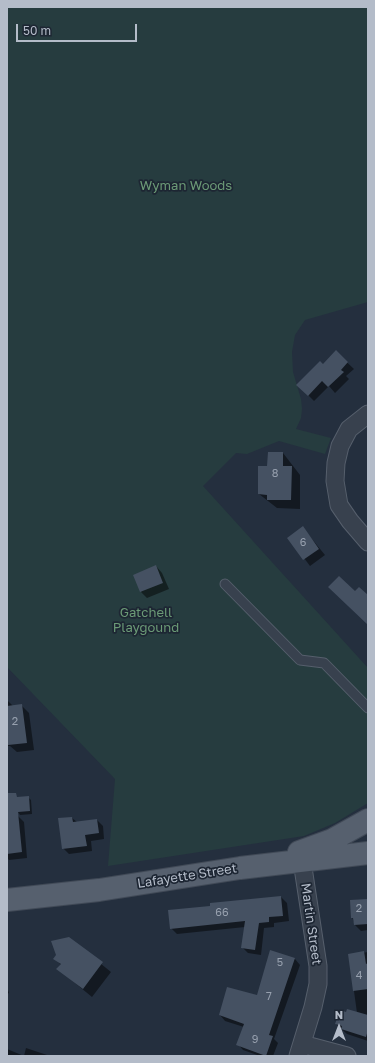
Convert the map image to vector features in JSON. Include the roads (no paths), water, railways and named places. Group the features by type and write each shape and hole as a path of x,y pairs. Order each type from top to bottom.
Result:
{"main road":[{"path":"255,866 332,840 368,820"},
{"name":"Lafayette Street","path":"7,900 98,890 255,866 368,853"}],"street":[{"path":"368,414 349,429 340,446 336,464 335,481 339,505 368,542"},
{"name":"Martin Street","path":"300,1050 313,1007 318,984 318,966 302,861"},
{"path":"300,1050 347,1056"}],"lane":[{"path":"225,584 300,660 324,663 368,708"}],"park label":[{"name":"Wyman Woods","path":"186,186"},
{"name":"Gatchell Playgound","path":"146,620"}]}
